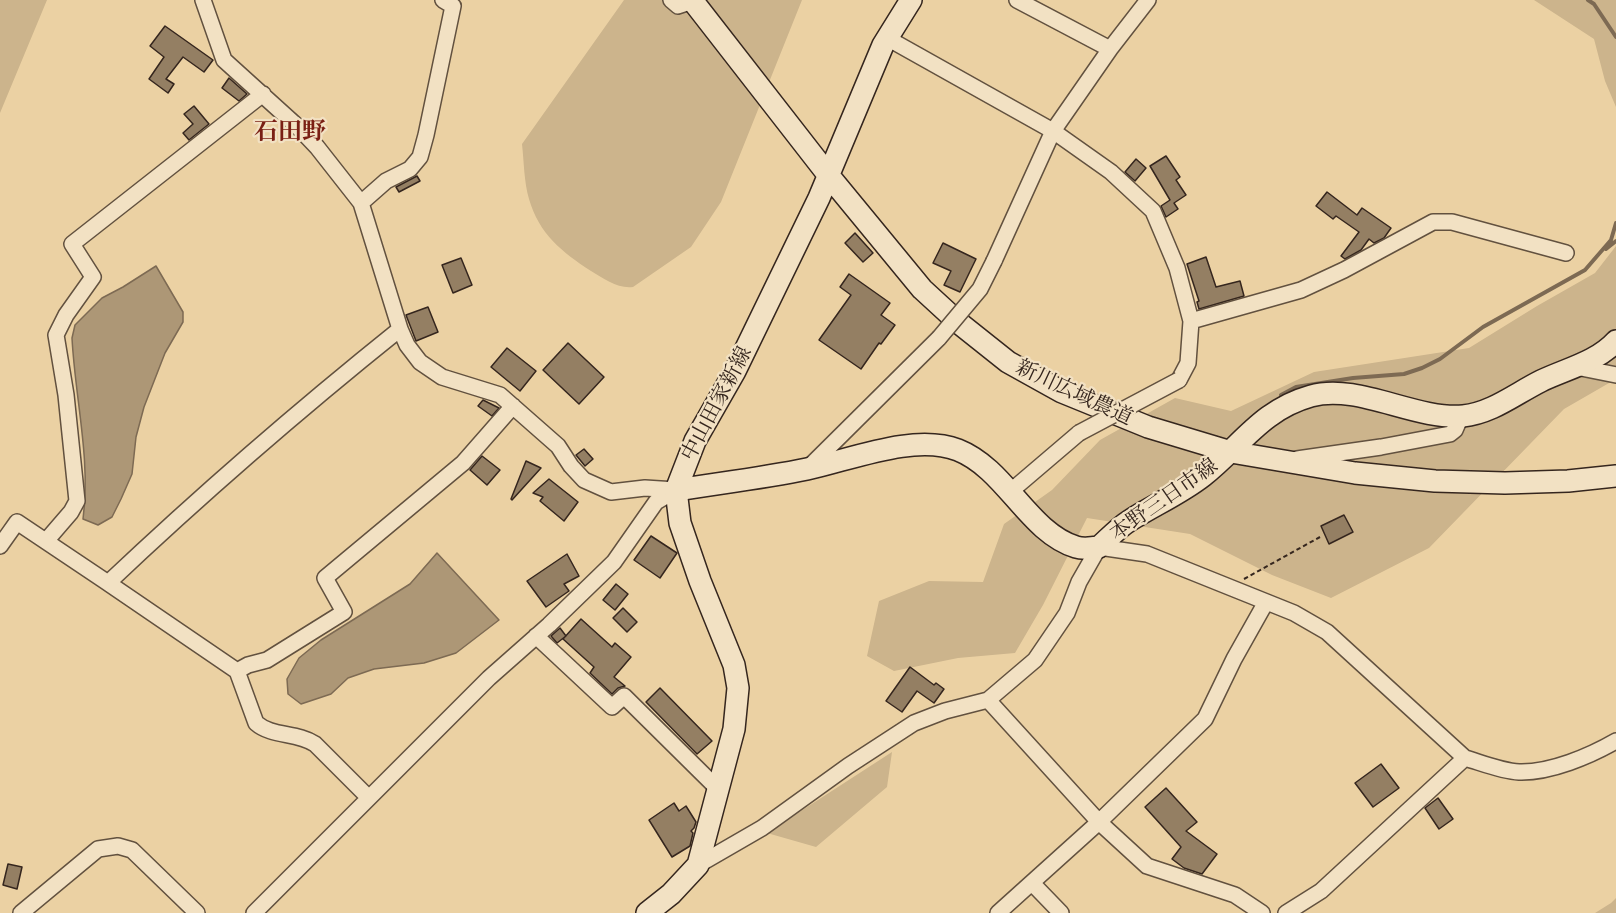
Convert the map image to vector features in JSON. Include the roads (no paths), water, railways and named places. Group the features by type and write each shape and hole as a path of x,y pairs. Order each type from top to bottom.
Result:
{"main road":[{"name":"新川広域農道","path":"693,0 829,176 922,289 959,323 1008,362 1062,392 1148,427 1231,452 1355,473 1435,480 1537,482 1616,476"},
{"name":"中山田家新線","path":"647,913 671,894 698,866 734,729 738,687 734,665 700,581 680,523 676,490 695,441 735,371 829,176 887,38 911,0"},
{"name":"本野三日市線","path":"676,490 806,469 892,449 934,446 957,450 975,460 1011,491 1048,532 1077,548 1099,548 1128,521 1177,494 1231,452 1252,428 1280,407 1312,396 1337,393 1437,416 1461,416 1490,409 1514,398 1540,381 1576,367 1608,349 1616,340"}],"street":[{"path":"203,0 224,60 263,94 317,147 361,203 400,329 407,345 420,362 442,377 500,395 558,446 570,466 584,480 611,492 645,488 676,490"},
{"path":"671,0 678,6 693,0"},
{"path":"1017,0 1110,49"},
{"path":"806,469 939,338 980,289 1053,131 1110,49 1148,0"},
{"path":"361,203 386,181 410,169 420,157 452,2"},
{"path":"887,38 1053,131 1111,172 1153,211 1177,268 1191,321 1188,363 1179,380 1079,433 1011,491"},
{"path":"46,541 71,512 76,501 66,394 56,335 66,315 93,277 72,244 263,94"},
{"path":"1191,321 1301,290 1344,270 1433,222 1452,222 1566,253"},
{"path":"108,583 194,502 400,329"},
{"path":"1576,367 1616,375"},
{"path":"237,671 248,665 267,660 344,612 325,578 463,463 513,406"},
{"path":"1282,461 1381,447 1450,434 1455,430 1461,416"},
{"path":"254,913 489,678 614,562 656,502 676,490"},
{"path":"0,546 17,522 237,671 256,723 262,729 308,739 369,798"},
{"path":"698,866 762,828 848,766 914,723 945,711 988,700 1035,660 1066,614 1079,582 1099,548 1147,554 1294,613 1327,632 1465,758 1519,772 1549,768 1593,754 1616,741"},
{"path":"998,913 1099,822 1205,719 1234,659 1266,602"},
{"path":"536,636 612,707 624,696 718,789"},
{"path":"988,700 1099,822 1147,866 1235,895 1262,913"},
{"path":"1286,913 1321,891 1465,758"},
{"path":"21,913 98,849 118,846 132,850 197,913"},
{"path":"1032,883 1061,913"}],"waterway":[{"path":"1588,0 1594,4 1616,37"},
{"path":"1281,395 1296,387 1353,378 1404,374 1440,359 1483,327 1585,270 1611,240 1616,223"},
{"path":"1606,249 1616,241"}],"district":[{"name":"石田野","path":"290,132"}]}
